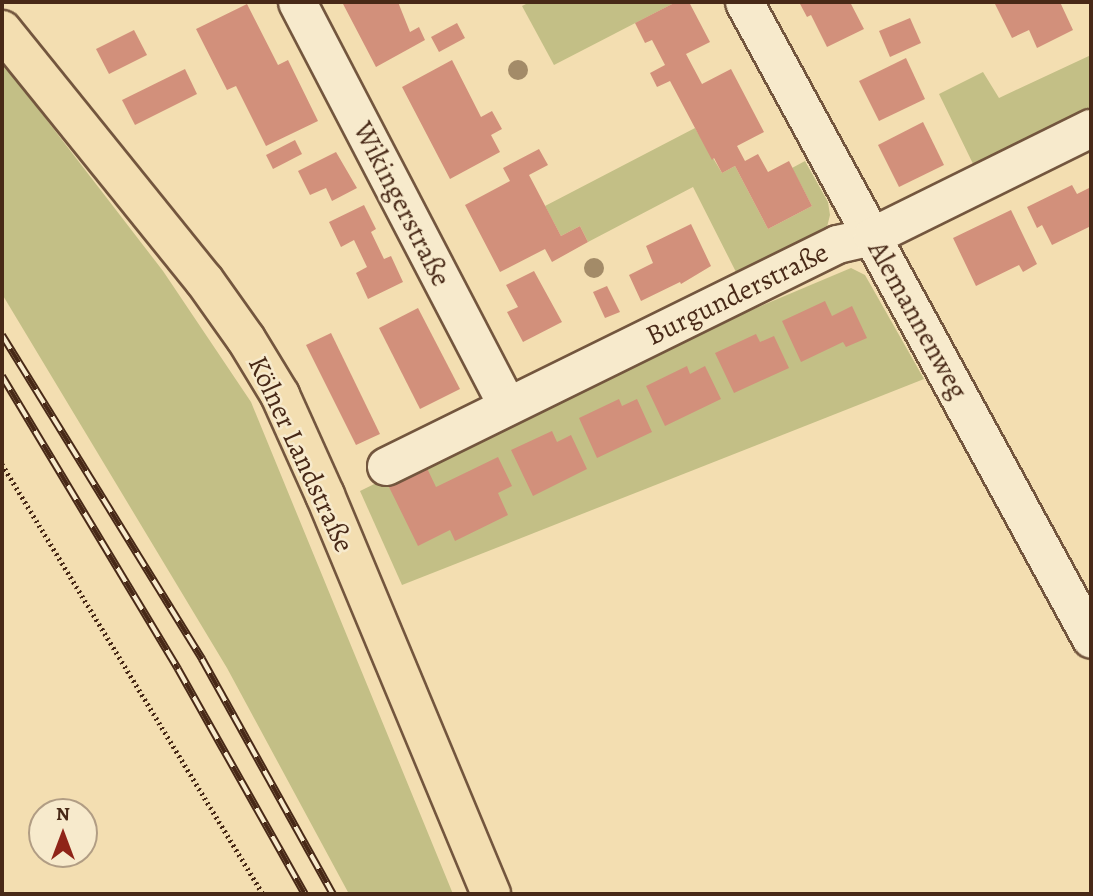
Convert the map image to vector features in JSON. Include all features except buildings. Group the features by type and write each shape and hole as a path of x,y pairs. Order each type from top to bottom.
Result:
{"main road":[{"name":"Kölner Landstraße","path":"2,30 204,280 246,338 280,395 325,495 491,894"}],"street":[{"name":"Wikingerstraße","path":"297,2 507,407"},
{"name":"Alemannenweg","path":"744,2 1091,639"},
{"name":"Burgunderstraße","path":"386,466 838,244 872,236 1091,128"}],"path":[{"path":"2,464 263,894"}],"shaded area":[{"path":"530,2 676,2 554,65 522,6"},
{"path":"1091,55 1091,117 977,172 939,94 983,72 999,98"},
{"path":"2,62 163,271 251,402 453,894 349,894 227,668 2,294"},
{"path":"695,128 722,173 735,166 768,229 812,206 792,168 805,161 828,202 830,215 827,227 736,272 693,187 588,242 580,226 561,236 545,206"},
{"path":"851,268 865,275 924,379 402,585 360,491 604,372"}],"railway":[{"path":"2,335 202,659 333,894"},
{"path":"2,376 178,669 305,894"}]}
